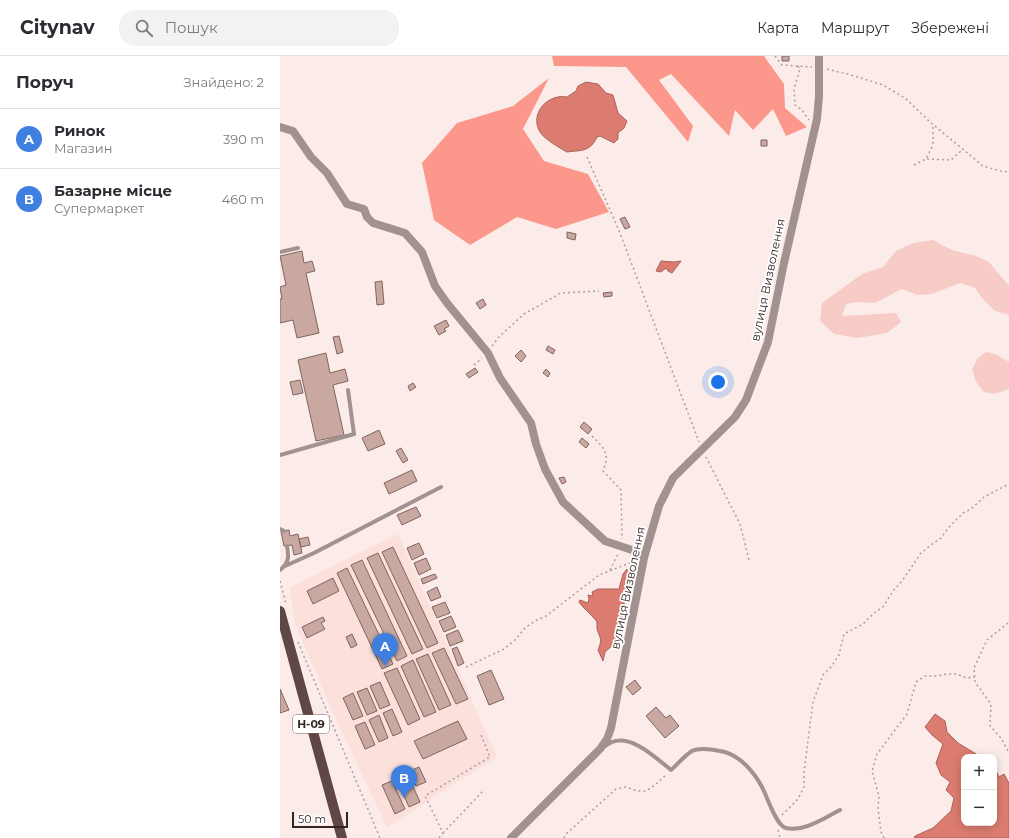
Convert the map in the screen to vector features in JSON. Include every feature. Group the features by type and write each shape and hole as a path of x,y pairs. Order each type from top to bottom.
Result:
{"main road":[{"name":"Н-09","path":"284,610 282,625 342,838"}],"street":[{"name":"вулиця Визволення","path":"511,838 600,749 607,739 611,728 644,558 659,506 673,478 735,417 746,400 768,342 814,128 819,96 819,56"},
{"path":"280,127 293,131 347,204 364,209 367,217 373,223 405,233 422,252 434,286 488,353 500,378 531,423 536,444 545,469 563,502 605,541 632,550 644,558"}],"lane":[{"path":"280,252 298,248"},
{"path":"280,456 354,434 348,390"},
{"path":"280,570 285,566 314,553 441,487"},
{"path":"285,566 289,557 287,546"},
{"path":"600,749 613,741 627,741 639,746 671,770 693,750 713,749 729,753 740,759 761,786 778,823 784,828 796,829 809,825 840,810"}],"path":[{"path":"775,56 782,65 798,65 819,68 851,75 884,85 905,98 933,125 984,166 1004,172 1009,171"},
{"path":"798,65 800,69 794,89 795,105 802,110 814,128"},
{"path":"926,159 933,145 933,125"},
{"path":"914,165 926,159 951,160 963,149"},
{"path":"587,157 620,233 702,450 740,524 749,560"},
{"path":"474,365 488,353 499,337 524,314 561,293 598,292"},
{"path":"592,436 604,448 607,461 603,471 621,490 622,546 610,570"},
{"path":"780,838 778,823 780,818 798,799 804,787 804,772 813,702 823,675 831,667 839,655 844,634 863,624 874,613 883,607 921,553 941,538 949,527 963,513 971,509 984,497 1009,484"},
{"path":"466,667 504,649 516,639 524,628 546,616 599,575 644,558"},
{"path":"280,581 284,610"},
{"path":"1008,623 987,640 974,668 975,682 991,704 990,726 1001,738 1009,753"},
{"path":"296,637 380,838"},
{"path":"884,838 881,832 878,808 879,796 872,771 877,754 907,714 916,682 925,676 947,674 956,674 967,678 975,677"},
{"path":"443,833 425,796 490,757 481,735"},
{"path":"564,838 616,789 626,787 637,791 646,791 671,770"},
{"path":"439,838 483,791"}],"shaded area":[{"path":"552,56 764,56 784,84 785,108 807,127 786,136 773,109 753,130 735,110 729,136 671,74 659,80 693,126 688,142 626,67 554,66"},
{"path":"549,78 523,129 544,161 588,174 609,212 556,229 517,217 470,245 434,220 422,163 457,123 513,106"},
{"path":"586,82 598,84 606,93 613,95 618,113 627,121 624,128 618,133 618,139 614,143 600,136 597,137 588,148 567,152 542,135 537,121 538,115 543,105 547,102 559,97 567,97 576,91 578,86"},
{"path":"933,240 952,250 976,256 989,262 1009,286 1009,315 995,311 982,298 975,288 960,283 932,294 917,295 902,289 875,303 858,302 846,304 842,316 896,313 901,322 887,333 858,338 834,334 820,321 822,303 862,274 883,267 896,251 913,243"},
{"path":"661,261 681,261 672,273 666,268 661,272 656,271"},
{"path":"986,352 995,354 1009,362 1009,389 994,394 984,392 976,382 972,369 978,358"},
{"path":"398,534 497,757 387,827 332,711 294,621 290,587"},
{"path":"627,569 628,582 622,618 615,643 605,652 603,661 598,650 601,641 597,629 597,622 579,602 580,600 588,603 588,595 593,596 592,592 598,589 619,589 623,574"},
{"path":"935,714 945,721 947,732 958,743 976,754 961,754 961,826 997,826 997,773 999,777 1004,774 1009,783 1009,838 914,838 915,836 933,828 951,811 954,798 946,790 950,782 941,775 936,763 943,744 925,727"}],"building":[{"path":"782,56 789,56 789,61 782,61"},
{"path":"761,140 767,140 767,146 761,146"},
{"path":"625,217 630,227 625,229 620,219"},
{"path":"567,232 576,234 575,240 567,238"},
{"path":"302,251 304,263 312,261 315,271 306,273 319,333 297,338 293,320 280,323 280,299 282,299 280,287 286,285 280,256"},
{"path":"382,281 384,304 377,305 375,282"},
{"path":"612,292 612,296 604,297 603,293"},
{"path":"483,299 486,305 480,309 476,303"},
{"path":"446,320 449,326 444,329 446,331 439,335 434,326"},
{"path":"339,336 343,352 337,354 333,337"},
{"path":"548,346 555,350 553,354 546,350"},
{"path":"521,350 526,356 521,362 515,356"},
{"path":"326,353 330,373 345,369 348,381 333,385 344,435 316,441 298,360"},
{"path":"475,368 478,372 469,378 466,374"},
{"path":"546,369 550,373 548,377 543,373"},
{"path":"300,380 303,393 293,395 290,382"},
{"path":"413,383 416,387 410,391 408,386"},
{"path":"584,422 592,429 588,434 580,427"},
{"path":"379,430 385,444 368,451 362,438"},
{"path":"582,438 589,444 586,448 579,442"},
{"path":"401,448 408,460 403,463 396,451"},
{"path":"412,470 417,481 389,494 384,483"},
{"path":"564,477 566,482 562,484 559,478"},
{"path":"416,507 421,516 402,525 397,515"},
{"path":"289,530 290,536 298,534 302,553 294,555 292,545 284,546 281,531"},
{"path":"308,537 310,545 301,547 299,539"},
{"path":"419,543 424,554 412,560 407,548"},
{"path":"393,547 438,643 427,648 382,552"},
{"path":"378,553 423,649 412,654 367,558"},
{"path":"426,558 431,569 419,575 414,563"},
{"path":"362,560 407,656 397,661 351,565"},
{"path":"347,568 393,664 382,669 337,573"},
{"path":"435,574 437,578 423,584 421,579"},
{"path":"333,578 339,591 313,604 307,591"},
{"path":"437,587 441,597 431,601 427,592"},
{"path":"445,602 450,613 437,618 432,607"},
{"path":"451,616 456,627 444,632 439,621"},
{"path":"323,617 325,621 321,623 325,629 307,638 302,627"},
{"path":"458,630 463,641 450,646 446,635"},
{"path":"352,634 357,645 351,648 346,637"},
{"path":"457,647 464,663 458,666 452,649"},
{"path":"444,648 468,699 456,704 432,653"},
{"path":"428,654 451,705 439,710 416,659"},
{"path":"413,660 436,712 424,717 401,666"},
{"path":"397,668 420,719 408,725 384,673"},
{"path":"491,670 504,699 489,705 477,676"},
{"path":"635,680 641,688 633,695 626,687"},
{"path":"380,682 390,705 380,709 370,686"},
{"path":"367,688 377,711 367,715 357,692"},
{"path":"280,689 289,710 280,713"},
{"path":"353,693 363,716 353,720 343,698"},
{"path":"656,707 666,718 670,715 679,726 665,738 646,716"},
{"path":"392,709 402,732 393,736 383,713"},
{"path":"379,715 388,738 379,742 369,720"},
{"path":"458,721 467,739 423,759 414,741"},
{"path":"365,722 375,745 365,749 355,726"},
{"path":"419,767 426,782 416,786 410,771"},
{"path":"407,773 420,802 409,807 396,778"},
{"path":"392,781 405,809 395,814 382,785"}],"place":[{"name":"Ринок","path":"385,666"},
{"name":"Базарне місце","path":"404,798"}]}
